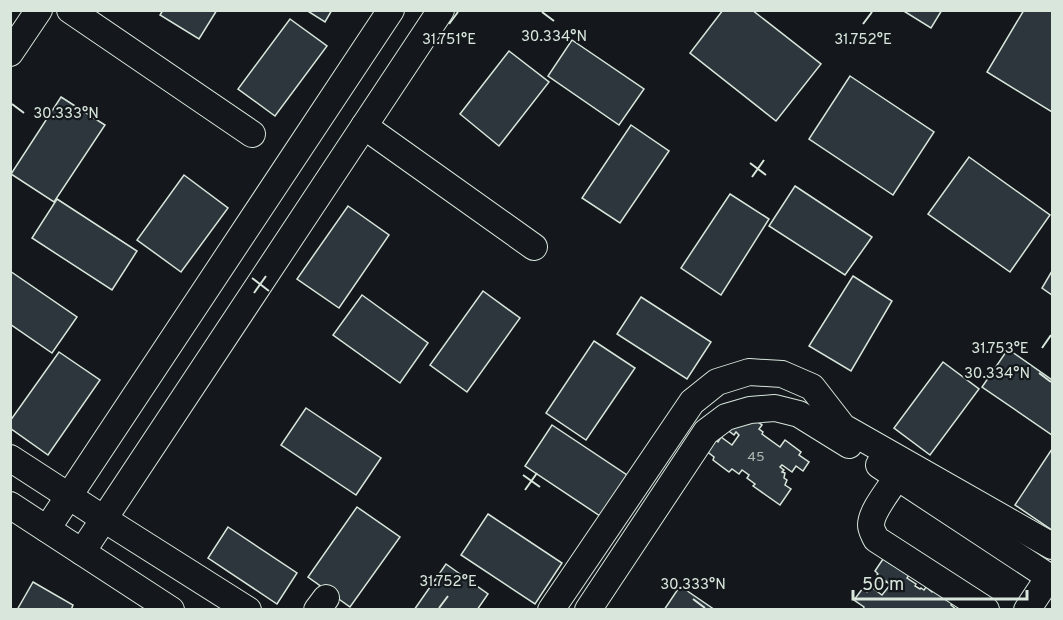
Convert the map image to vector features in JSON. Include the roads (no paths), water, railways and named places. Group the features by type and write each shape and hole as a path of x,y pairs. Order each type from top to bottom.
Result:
{"street":[{"path":"10,53 39,10"},
{"path":"70,10 252,134"},
{"path":"47,529 391,10"},
{"path":"82,552 441,10"},
{"path":"364,126 534,247"},
{"path":"551,609 692,402 717,382 749,372 782,374 812,387 843,427 1053,546"},
{"path":"588,609 706,432 726,417 750,410 775,408 799,414 1051,578 1027,609"},
{"path":"10,458 248,609"},
{"path":"897,477 873,514 872,531 876,539 986,609"},
{"path":"10,505 171,609"}]}
